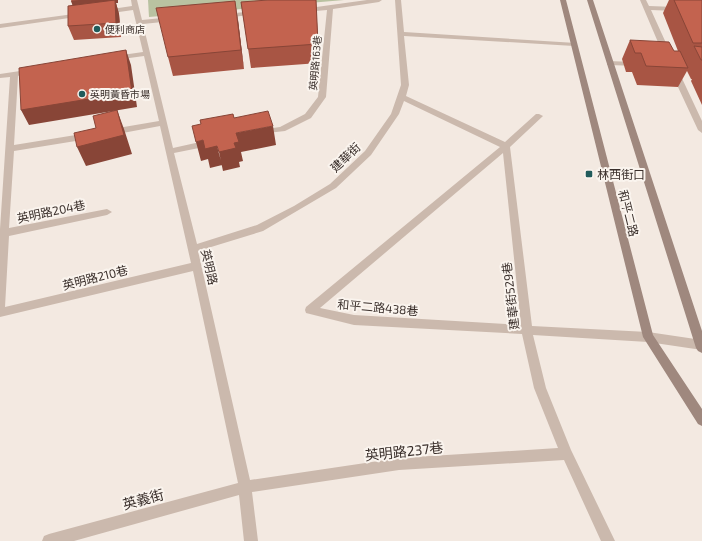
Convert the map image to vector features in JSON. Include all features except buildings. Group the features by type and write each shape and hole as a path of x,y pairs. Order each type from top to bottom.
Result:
{"street":[{"path":"299,10 330,8 379,0"},
{"name":"建華街","path":"193,249 260,228 297,208 333,186 368,154 395,114 405,85 398,0"},
{"name":"和平二路","path":"563,0 648,337 702,420"},
{"path":"590,0 701,346"},
{"path":"643,0 675,65 702,130"},
{"path":"95,13 134,4"},
{"name":"英明路","path":"134,4 197,266 245,487 251,541"},
{"name":"英明路163巷","path":"252,134 282,128 308,116 322,97 330,8"},
{"path":"646,8 702,10"},
{"path":"215,16 261,13"},
{"path":"0,26 87,14"},
{"path":"138,22 176,19"},
{"path":"401,34 574,44"},
{"path":"108,59 147,53"},
{"path":"610,63 641,64"},
{"path":"0,76 29,71"},
{"path":"0,308 2,234 14,74"},
{"path":"402,97 506,146"},
{"name":"和平二路438巷","path":"539,116 506,146 310,310 354,320 648,337 701,346"},
{"path":"9,150 163,123"},
{"path":"170,151 214,142"},
{"name":"建華街529巷","path":"506,146 527,330 540,388 567,454 608,541"},
{"name":"英明路204巷","path":"2,234 107,212"},
{"name":"英明路210巷","path":"0,313 197,266"},
{"name":"英明路237巷","path":"245,487 399,464 567,454"},
{"name":"英義街","path":"49,541 245,487"}],"green space":[{"path":"148,0 344,0 149,17"}],"place":[{"name":"便利商店","path":"97,29"},
{"name":"英明黃昏市場","path":"82,94"},
{"name":"林西街口","path":"589,174"}]}
